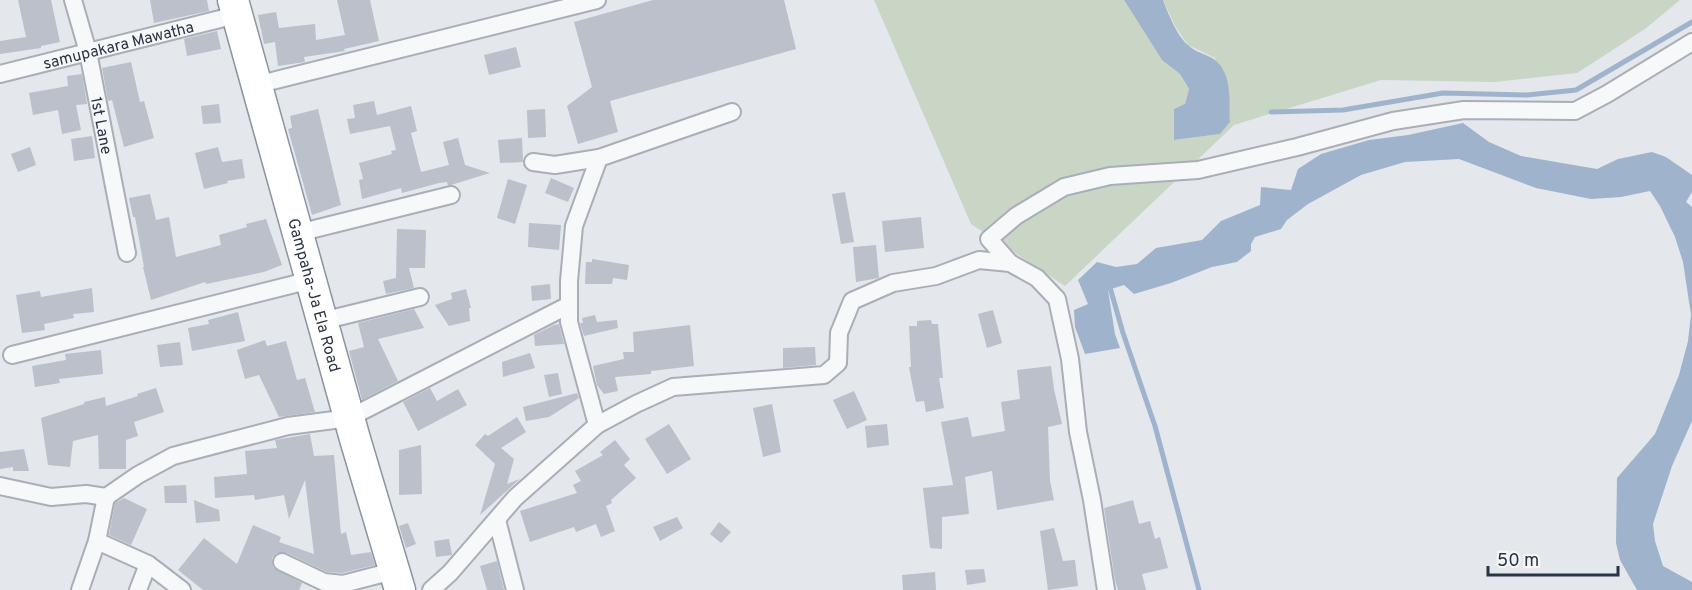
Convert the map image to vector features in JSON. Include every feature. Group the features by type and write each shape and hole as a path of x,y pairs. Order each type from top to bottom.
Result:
{"highway":[{"name":"Gampaha-Ja Ela Road","path":"234,8 397,580"}],"street":[{"name":"1st Lane","path":"73,0 88,52 127,253"},
{"path":"256,85 597,0"},
{"name":"samupakara Mawatha","path":"0,74 88,52 234,8"},
{"path":"1106,590 1092,500 1078,432 1070,359 1057,299 1037,278 1010,263 989,239 1016,216 1064,187 1110,176 1198,170 1297,147 1393,121 1464,110 1575,111 1692,42"},
{"path":"533,162 555,165 599,158 732,112"},
{"path":"597,425 569,322 569,281 574,226 599,158"},
{"path":"298,233 451,195"},
{"path":"431,590 450,573 515,498 597,425 674,387 824,375 838,363 839,333 852,301 894,283 936,276 980,260 1010,263"},
{"path":"12,355 311,280"},
{"path":"322,321 420,297"},
{"path":"0,486 51,497 86,494 105,497 138,475 173,456 288,426 349,418 569,305"},
{"path":"80,590 97,541 105,497"},
{"path":"497,520 515,590"},
{"path":"97,541 148,564 182,590"},
{"path":"282,562 324,582 343,584 397,580"},
{"path":"138,590 148,564"}],"green space":[{"path":"874,0 1124,0 1162,60 1180,74 1189,89 1175,140 1220,134 1230,122 1229,108 1215,58 1188,45 1175,26 1163,0 1680,0 1645,29 1577,73 1495,82 1381,80 1234,125 1065,286 971,224"}],"water":[{"path":"1124,0 1163,0 1173,24 1184,41 1193,49 1214,59 1222,68 1229,87 1230,122 1220,134 1174,140 1174,109 1185,104 1189,89 1180,74 1162,60"},
{"path":"1463,123 1489,142 1521,156 1597,169 1618,159 1652,152 1666,157 1692,175 1692,192 1686,202 1692,207 1692,421 1672,466 1653,524 1655,541 1663,566 1692,582 1692,590 1637,590 1620,560 1616,543 1617,478 1655,434 1679,375 1688,341 1691,315 1683,262 1675,237 1650,191 1621,197 1591,199 1536,188 1459,159 1405,162 1361,175 1308,204 1287,220 1281,229 1255,237 1251,244 1251,251 1237,262 1212,267 1134,294 1124,285 1108,290 1115,334 1120,348 1085,354 1075,327 1074,310 1088,304 1078,280 1097,262 1116,267 1137,264 1156,248 1202,240 1221,221 1260,205 1261,187 1291,190 1298,169 1321,154 1369,140 1408,135"}],"building":[{"path":"18,0 51,0 60,42 41,46 41,48 0,54 0,41 26,37"},
{"path":"150,0 207,0 209,11 154,23"},
{"path":"337,0 370,0 379,41 344,49 345,51 304,57 305,62 278,66 275,42 264,44 258,15 276,12 279,28 315,24 316,40 345,35"},
{"path":"653,0 784,0 796,49 610,101 618,132 578,144 567,106 592,87 574,22"},
{"path":"217,31 221,49 187,56 184,39"},
{"path":"516,47 521,67 489,75 484,55"},
{"path":"131,62 140,102 144,101 154,138 124,147 112,100 108,101 102,68"},
{"path":"82,74 87,104 76,105 81,130 62,134 58,110 33,115 29,93 68,86 67,76"},
{"path":"374,101 377,115 411,106 417,131 411,133 421,172 449,165 443,142 458,138 465,165 490,173 451,185 447,182 439,183 402,193 401,188 362,199 359,180 363,179 359,163 392,154 391,151 396,150 390,126 350,134 347,119 355,118 353,105"},
{"path":"219,104 221,123 203,124 201,106"},
{"path":"318,109 341,205 312,215 288,129 292,128 290,116"},
{"path":"545,109 546,137 528,138 527,110"},
{"path":"92,136 95,158 74,161 71,139"},
{"path":"522,138 523,162 500,163 498,140"},
{"path":"30,147 36,165 18,172 11,154"},
{"path":"218,147 222,162 242,159 245,178 204,189 195,153"},
{"path":"551,178 574,188 568,202 545,193"},
{"path":"508,179 527,185 515,224 497,218"},
{"path":"845,192 854,242 841,244 832,194"},
{"path":"150,194 156,220 169,217 176,257 221,245 219,235 266,219 282,265 264,272 206,284 205,282 151,300 135,217 133,217 129,198"},
{"path":"921,217 924,248 885,252 882,221"},
{"path":"529,223 561,225 559,250 528,247"},
{"path":"397,229 426,230 425,268 409,268 414,288 386,294 383,281 396,278"},
{"path":"876,245 879,278 856,282 853,247"},
{"path":"592,259 629,265 627,280 613,278 612,284 585,284 586,262 592,262"},
{"path":"550,284 551,299 532,301 531,286"},
{"path":"92,288 94,312 73,314 74,318 44,324 45,330 22,333 16,295 40,291 41,297"},
{"path":"466,289 471,308 469,308 470,321 449,326 435,305 452,299 451,293"},
{"path":"414,309 424,328 378,339 398,381 362,400 349,351 364,347 358,323"},
{"path":"993,310 1002,343 987,348 978,314"},
{"path":"238,312 245,341 192,351 188,328 209,324 208,320"},
{"path":"595,315 597,322 617,320 618,328 584,336 580,323 583,323 582,318"},
{"path":"931,320 932,324 938,324 943,378 939,378 944,408 926,412 924,401 916,402 912,383 909,367 911,367 909,326 917,326 917,321"},
{"path":"559,324 564,344 535,346 534,335"},
{"path":"690,325 694,366 651,371 651,374 615,377 618,391 604,394 597,385 593,366 624,359 623,352 634,352 633,332"},
{"path":"265,340 267,346 286,341 297,380 305,378 315,412 279,417 259,375 245,379 237,350"},
{"path":"180,342 183,365 160,367 157,345"},
{"path":"815,347 816,365 783,368 783,348"},
{"path":"101,350 103,374 59,379 60,383 35,387 32,366 66,360 65,354"},
{"path":"530,353 535,368 503,377 502,362"},
{"path":"1051,366 1062,424 1048,427 1050,481 1054,500 997,510 992,471 965,477 969,514 942,517 942,549 930,548 923,488 953,485 941,422 968,417 972,437 1005,431 1001,402 1020,399 1017,370"},
{"path":"558,373 562,394 549,397 544,375"},
{"path":"156,388 164,412 134,422 138,436 126,440 126,469 99,469 98,435 73,441 70,467 48,465 41,418 105,397 106,406"},
{"path":"430,388 437,401 458,389 467,405 418,431 403,402"},
{"path":"854,391 867,420 847,429 833,400"},
{"path":"577,393 579,398 549,417 526,421 523,407"},
{"path":"772,404 781,452 763,457 753,408"},
{"path":"517,417 526,432 501,448 514,459 507,484 520,479 480,515 495,464 475,445 485,434 488,436"},
{"path":"669,424 691,459 667,474 645,439"},
{"path":"887,424 889,445 867,448 865,426"},
{"path":"310,434 314,456 334,455 341,534 346,532 351,555 371,552 375,565 342,573 327,572 287,553 277,553 272,558 273,567 302,583 299,590 203,590 178,570 204,538 237,564 253,525 281,537 279,542 314,554 305,480 289,519 284,495 255,500 254,495 215,498 214,477 247,474 245,451 277,448 275,440"},
{"path":"615,440 630,459 624,465 636,478 611,500 612,503 606,506 615,531 601,537 596,524 576,532 574,527 530,542 520,511 577,493 573,485 581,481 575,471 603,455 600,452"},
{"path":"421,445 422,494 399,495 399,450"},
{"path":"24,449 29,471 13,471 13,467 0,469 0,452"},
{"path":"186,485 187,503 165,503 164,486"},
{"path":"124,498 147,509 131,545 109,535 115,503"},
{"path":"194,500 219,510 220,521 196,523"},
{"path":"1133,500 1139,524 1150,521 1155,539 1160,537 1168,568 1142,574 1146,590 1118,590 1104,508"},
{"path":"677,517 683,528 660,541 653,527"},
{"path":"719,522 731,532 721,543 710,534"},
{"path":"408,523 416,544 406,548 399,526"},
{"path":"1054,528 1063,561 1075,560 1078,586 1048,590 1040,531"},
{"path":"449,539 452,555 436,557 434,541"},
{"path":"497,561 504,590 487,590 480,566"},
{"path":"984,569 986,582 967,585 965,570"},
{"path":"935,572 936,590 903,590 902,575"}],"waterway":[{"path":"1271,112 1343,110 1443,93 1527,95 1576,90 1692,22"},
{"path":"1109,284 1155,426 1199,590"}]}
